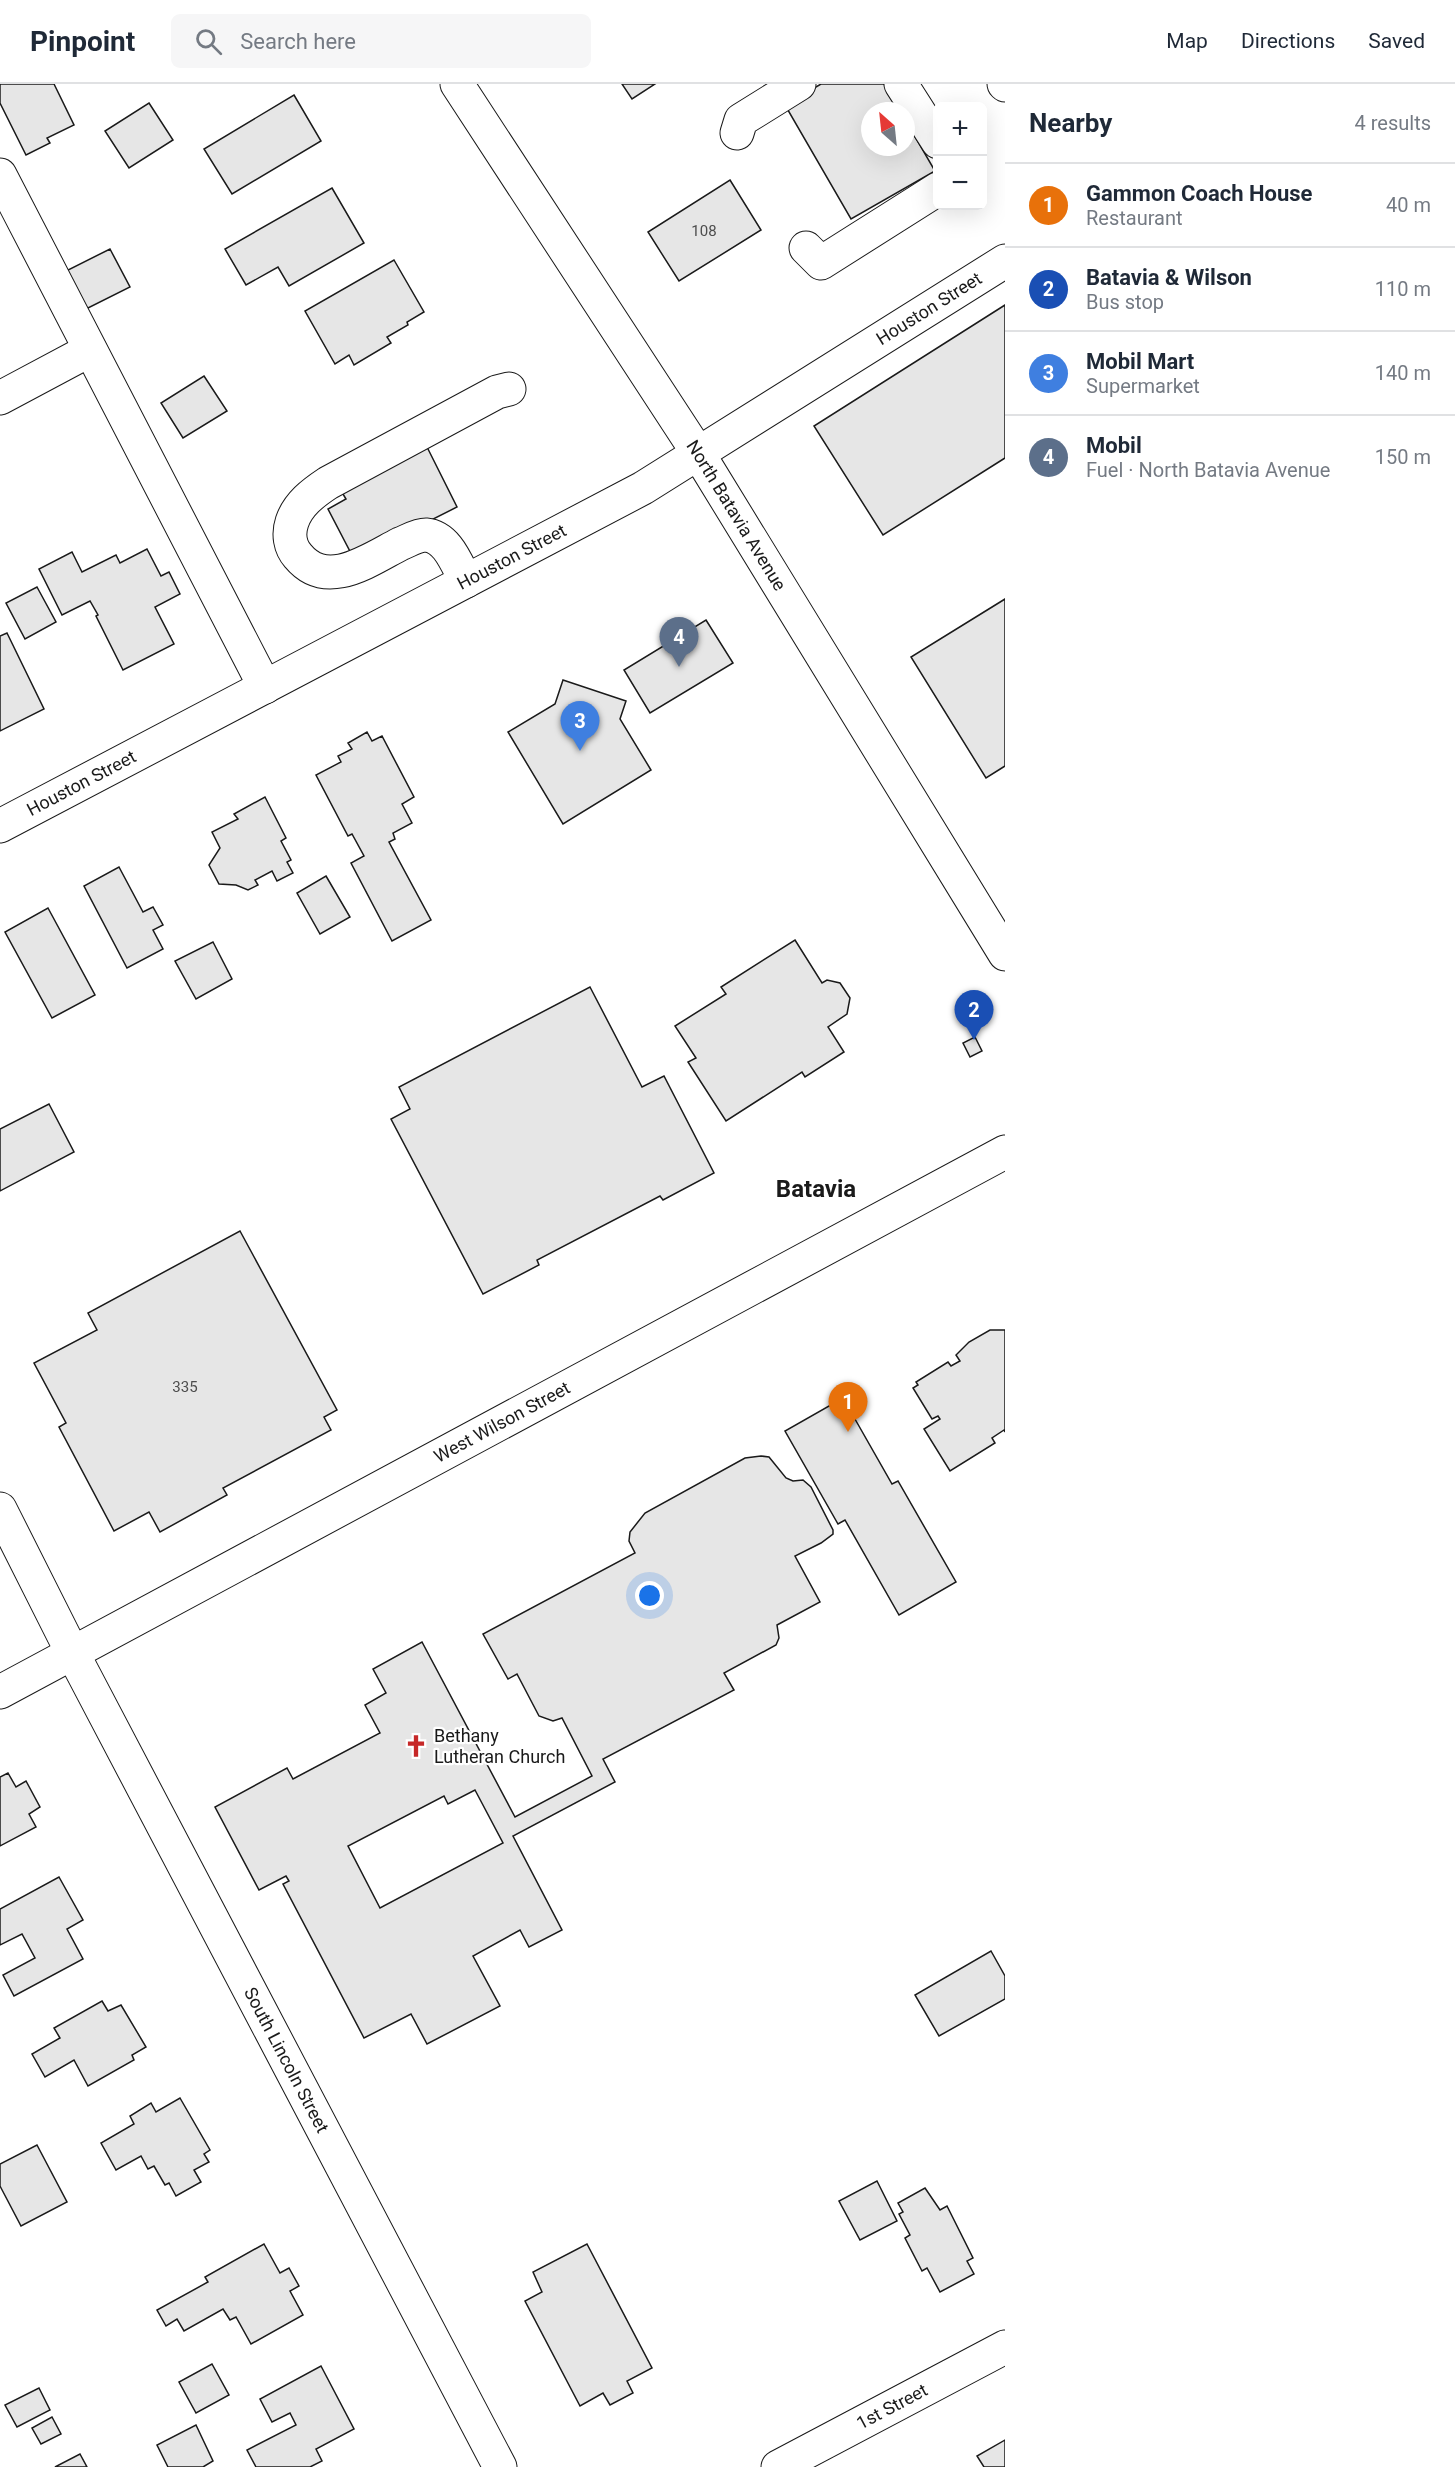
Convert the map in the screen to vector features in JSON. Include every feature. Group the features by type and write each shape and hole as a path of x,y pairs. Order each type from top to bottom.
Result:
{"street":[{"name":"North Batavia Avenue","path":"457,84 698,453 1005,954"},
{"path":"737,133 741,120 799,84"},
{"path":"901,84 933,134"},
{"path":"0,175 265,687"},
{"path":"806,248 821,263 933,192"},
{"name":"Houston Street","path":"0,826 635,492 1005,261"},
{"path":"0,398 90,350"},
{"path":"466,581 448,547 435,538 425,535 412,538 348,571 333,573 318,571 306,565 296,553 290,540 290,527 295,512 312,494 328,483 497,392 509,389"},
{"name":"West Wilson Street","path":"0,1692 1005,1152"},
{"name":"South Lincoln Street","path":"0,1509 73,1654 500,2467"},
{"name":"1st Street","path":"778,2467 1005,2347"}],"building":[{"path":"0,84 54,84 74,125 47,138 50,143 26,155 0,103"},
{"path":"622,84 655,84 632,99"},
{"path":"821,84 884,84 895,102 861,102 861,156 915,156 915,137 933,168 933,172 851,219 785,105"},
{"path":"294,95 321,141 232,194 204,149"},
{"path":"149,103 173,140 129,168 105,131"},
{"path":"730,180 761,230 679,281 648,232"},
{"path":"332,188 364,243 289,286 278,267 246,285 225,249"},
{"path":"110,249 130,287 84,310 64,272"},
{"path":"394,260 424,312 407,322 408,325 387,337 391,343 354,365 349,355 335,364 305,311"},
{"path":"1005,305 1005,458 883,535 814,426"},
{"path":"204,376 227,411 183,438 161,403"},
{"path":"426,445 457,507 354,559 328,509 346,499 340,489"},
{"path":"147,549 161,576 169,572 180,594 155,607 174,644 123,670 90,601 62,615 39,569 72,552 82,572 116,555 120,563"},
{"path":"37,587 56,622 25,639 6,603"},
{"path":"1005,599 1005,766 986,778 911,657"},
{"path":"706,620 733,663 650,713 624,670"},
{"path":"7,633 44,709 0,731 0,636"},
{"path":"563,680 626,701 620,719 651,770 563,824 508,732 555,704"},
{"path":"367,732 372,741 382,736 414,797 402,804 412,823 393,833 395,839 389,842 431,920 392,941 351,863 364,856 352,834 348,836 316,775 341,762 338,756 352,749 348,743"},
{"path":"265,797 286,838 281,841 291,860 287,862 293,873 277,881 272,871 255,880 258,885 248,890 236,885 219,884 209,865 220,848 212,832 238,819 234,814"},
{"path":"119,867 143,912 153,907 163,925 153,930 163,949 127,968 84,886"},
{"path":"326,876 350,917 320,934 297,893"},
{"path":"48,908 95,995 52,1018 5,932"},
{"path":"795,940 822,983 827,980 840,983 850,998 847,1014 828,1027 844,1052 805,1077 802,1072 726,1121 688,1062 696,1058 675,1026 726,994 721,987"},
{"path":"213,942 232,979 196,999 175,961"},
{"path":"590,987 642,1087 664,1076 714,1173 663,1200 660,1196 537,1260 539,1265 483,1294 391,1119 410,1109 399,1087"},
{"path":"975,1037 982,1051 970,1057 963,1043"},
{"path":"49,1104 74,1152 0,1191 0,1129"},
{"path":"240,1231 337,1410 324,1417 331,1430 223,1488 227,1495 160,1532 149,1512 114,1531 59,1427 66,1423 34,1363 97,1330 88,1313"},
{"path":"990,1330 1005,1330 1005,1432 1004,1430 992,1438 995,1443 950,1471 924,1429 940,1419 938,1416 932,1419 913,1388 918,1385 916,1382 948,1362 951,1366 960,1361 956,1355 969,1342"},
{"path":"843,1398 892,1484 898,1481 956,1582 899,1615 845,1520 838,1524 785,1431"},
{"name":"Bethany Lutheran Church","path":"769,1457 786,1478 793,1481 803,1480 811,1487 833,1534 795,1556 820,1602 777,1625 779,1638 776,1645 724,1673 734,1690 603,1759 615,1782 513,1836 562,1930 529,1947 520,1930 473,1956 500,2006 427,2044 411,2014 364,2038 283,1884 289,1881 286,1876 259,1890 215,1807 287,1768 293,1779 380,1733 365,1705 386,1693 373,1669 422,1642 515,1817 592,1776 562,1718 553,1721 539,1716 517,1674 508,1679 483,1634 635,1553 629,1541 630,1532 645,1513 745,1458","holes":["475,1790 503,1843 380,1908 348,1846 444,1796 448,1804"]},
{"path":"8,1773 16,1787 26,1781 40,1807 29,1814 36,1827 0,1846 0,1777"},
{"path":"59,1877 83,1920 67,1929 83,1959 14,1996 3,1975 35,1958 22,1934 0,1945 0,1909"},
{"path":"991,1951 1005,1976 1005,1999 939,2036 915,1995"},
{"path":"102,2001 108,2011 121,2005 146,2047 132,2055 134,2060 88,2086 74,2060 45,2077 32,2054 60,2038 54,2028"},
{"path":"180,2098 210,2150 204,2154 209,2162 194,2170 201,2182 176,2196 169,2183 165,2185 154,2166 148,2169 141,2156 116,2170 101,2143 134,2124 130,2116 151,2103 156,2112"},
{"path":"37,2145 67,2202 21,2226 0,2186 0,2164"},
{"path":"877,2181 897,2221 860,2240 839,2201"},
{"path":"925,2188 940,2210 947,2206 973,2258 967,2261 974,2274 940,2292 927,2268 922,2271 905,2238 910,2235 899,2214 903,2212 898,2203"},
{"path":"264,2244 280,2273 289,2268 299,2286 290,2291 303,2315 251,2344 236,2317 230,2320 223,2309 184,2331 177,2319 166,2326 157,2310 208,2282 205,2277"},
{"path":"587,2244 652,2368 627,2381 633,2393 610,2405 603,2393 580,2406 525,2301 542,2292 533,2272"},
{"path":"212,2364 229,2395 196,2413 179,2382"},
{"path":"321,2366 354,2429 316,2449 322,2461 310,2467 256,2467 247,2450 296,2425 290,2413 272,2422 260,2399"},
{"path":"39,2388 50,2410 17,2427 5,2405"},
{"path":"52,2417 61,2434 41,2444 32,2428"},
{"path":"196,2425 213,2461 203,2467 168,2467 157,2445"},
{"path":"1005,2440 1005,2467 984,2467 977,2456"},
{"path":"80,2454 87,2467 55,2467"}],"place":[{"name":"Mobil","path":"679,667"},
{"name":"Mobil Mart","path":"580,751"},
{"name":"Batavia & Wilson","path":"974,1040"},
{"name":"Gammon Coach House","path":"848,1432"},
{"name":"Bethany Lutheran Church","path":"416,1746"}],"district":[{"name":"Batavia","path":"816,1189"}]}
